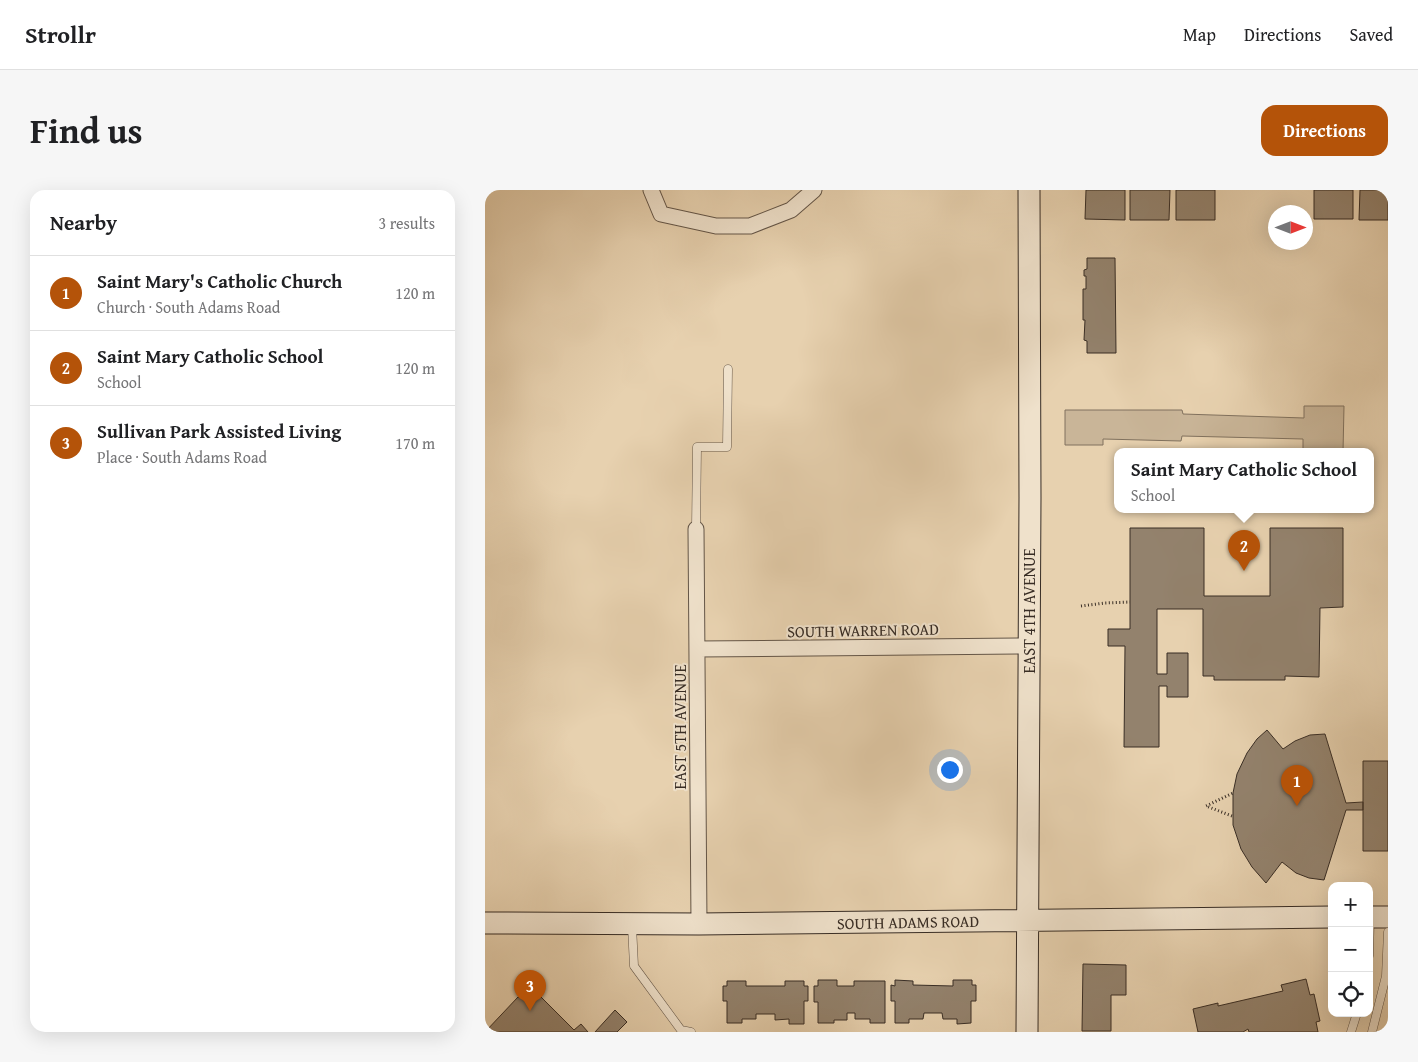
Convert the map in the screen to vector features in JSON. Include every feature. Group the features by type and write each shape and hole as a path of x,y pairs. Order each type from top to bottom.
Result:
{"street":[{"path":"651,190 661,214 716,226 750,226 791,210 815,190"},
{"name":"EAST 4TH AVENUE","path":"1027,1032 1029,190"},
{"name":"EAST 5TH AVENUE","path":"696,529 699,924"},
{"name":"SOUTH WARREN ROAD","path":"697,649 1029,646"},
{"name":"SOUTH ADAMS ROAD","path":"485,923 699,924 1328,918"}],"lane":[{"path":"696,529 697,448 727,447 728,369"},
{"path":"1373,934 1376,917"},
{"path":"632,924 633,966 681,1031 691,1032"},
{"path":"1372,1032 1386,976 1388,932"},
{"path":"1351,1032 1356,1017"}],"path":[{"path":"1081,606 1130,602"},
{"path":"1232,816 1206,806 1233,793"}],"shaded area":[{"path":"1304,406 1344,406 1343,448 1303,448 1303,439 1182,436 1181,441 1103,439 1103,445 1065,445 1065,410 1182,410 1183,414 1304,418"}],"building":[{"path":"1086,190 1125,190 1125,220 1085,219"},
{"path":"1130,190 1170,190 1169,220 1130,220"},
{"path":"1176,190 1215,190 1215,220 1176,220"},
{"path":"1314,190 1353,190 1353,219 1314,219"},
{"path":"1360,190 1388,190 1388,220 1359,220"},
{"path":"1087,258 1115,258 1116,353 1087,353 1087,341 1084,340 1083,289 1086,289 1084,270 1087,269"},
{"path":"1130,528 1204,528 1204,596 1270,596 1270,528 1343,528 1343,607 1320,608 1319,677 1285,676 1285,680 1214,680 1214,676 1203,676 1203,609 1157,609 1157,674 1167,674 1167,653 1188,653 1188,697 1167,697 1167,686 1159,686 1159,747 1124,747 1125,646 1108,646 1108,629 1130,629"},
{"path":"1267,730 1283,749 1295,741 1310,735 1325,734 1346,803 1363,802 1363,810 1346,810 1324,880 1309,878 1296,873 1282,862 1266,883 1252,867 1241,849 1233,825 1233,793 1237,774 1247,753 1257,739"},
{"path":"1363,761 1388,761 1388,851 1363,851"},
{"path":"1083,964 1126,965 1126,995 1111,995 1111,1031 1082,1031"},
{"path":"1306,979 1310,995 1314,994 1320,1021 1316,1022 1318,1032 1249,1032 1248,1029 1243,1032 1198,1032 1193,1009 1218,1003 1218,1006 1283,991 1281,985"},
{"path":"818,980 837,980 837,986 854,986 854,981 885,981 885,1023 870,1023 870,1019 855,1019 855,1013 847,1013 847,1020 834,1020 834,1023 818,1023 818,1002 814,1002 814,986 818,986"},
{"path":"895,980 913,981 913,985 953,986 953,980 972,980 972,985 976,985 976,1001 971,1001 971,1023 957,1024 957,1019 943,1019 942,1013 924,1013 923,1019 909,1019 909,1023 895,1023 895,1001 891,1001 891,985 895,986"},
{"path":"727,981 746,981 746,986 785,986 785,981 804,981 804,986 808,986 808,1001 804,1001 804,1024 789,1024 789,1019 775,1020 775,1014 756,1014 756,1019 742,1019 742,1023 727,1023 727,1001 723,1001 723,986 727,986"},
{"path":"523,992 536,992 536,997 541,997 574,1030 581,1024 588,1032 485,1032 518,997 523,997"},
{"path":"615,1010 627,1022 617,1032 595,1032"}],"place":[{"name":"Saint Mary Catholic School","path":"1244,571"},
{"name":"Saint Mary's Catholic Church","path":"1297,806"},
{"name":"Sullivan Park Assisted Living","path":"530,1011"}]}
